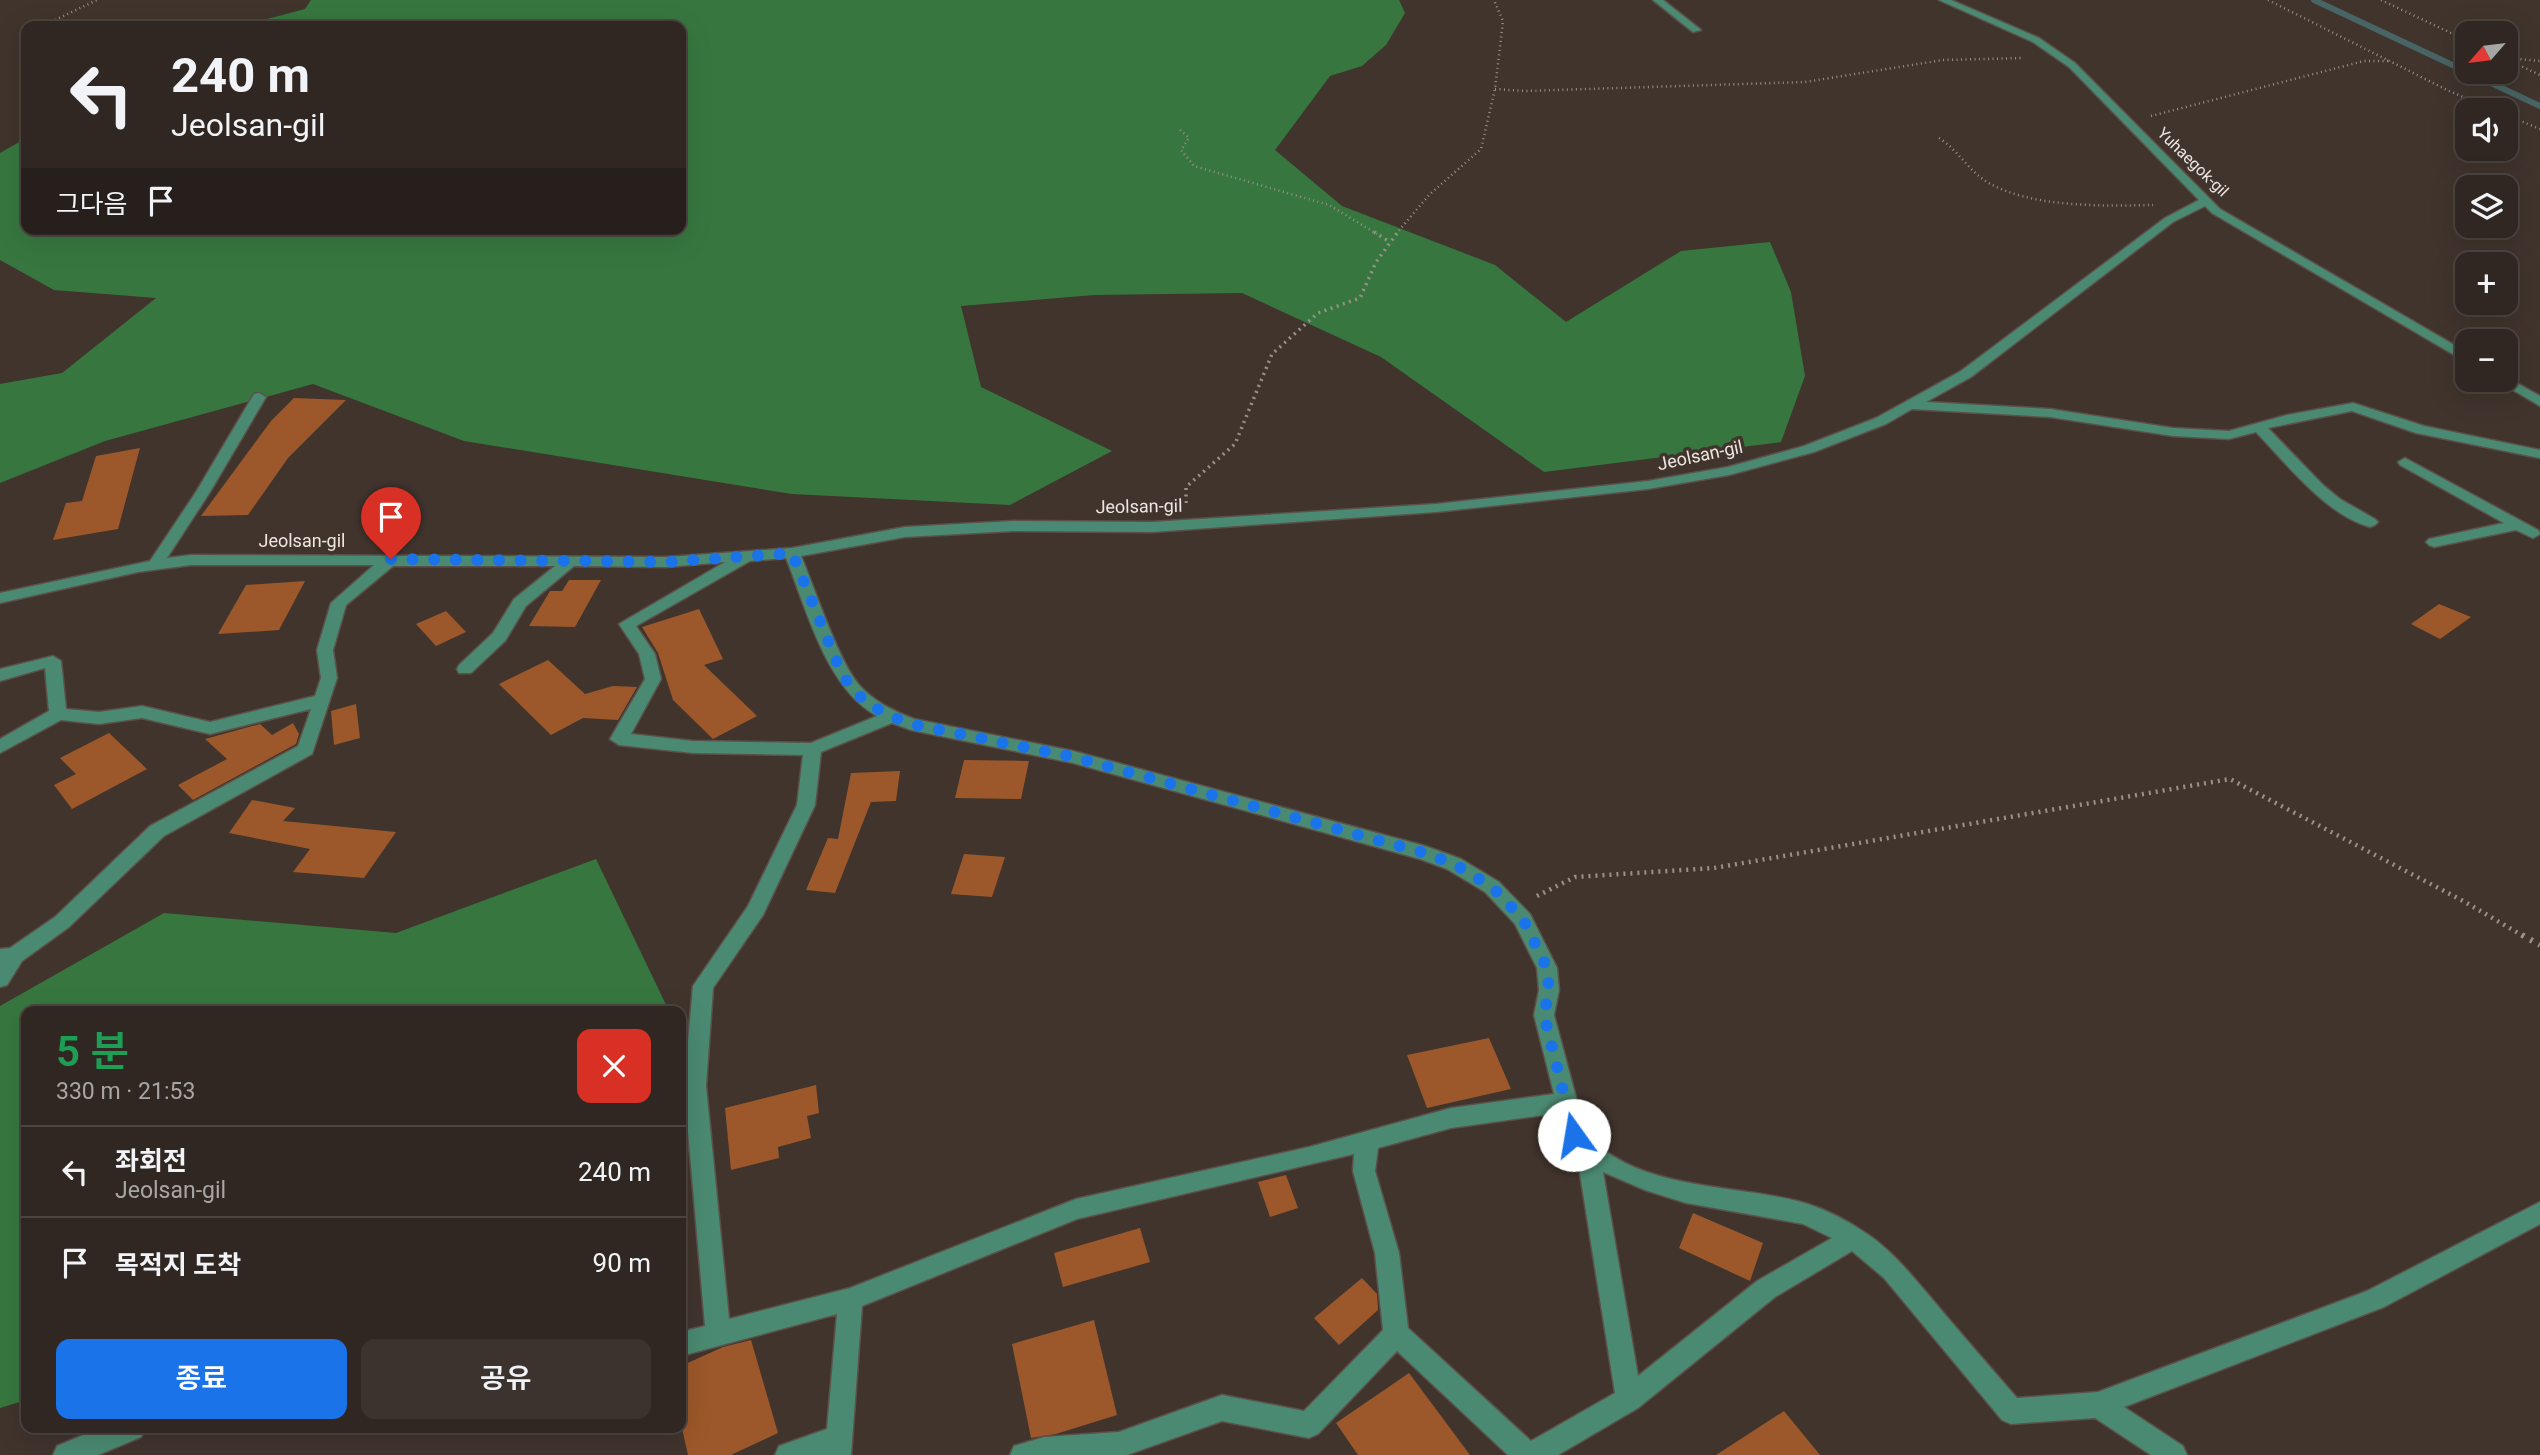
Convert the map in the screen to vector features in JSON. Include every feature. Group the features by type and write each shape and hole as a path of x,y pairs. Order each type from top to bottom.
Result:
{"street":[{"path":"1657,0 1696,30"},
{"name":"Yuhaegok-gil","path":"1943,0 2036,40 2061,57 2216,211 2455,351"},
{"name":"Jeolsan-gil","path":"0,598 155,565 191,560 667,562 792,553 905,532 1013,526 1153,527 1436,508 1648,485 1729,471 1809,449 1881,421 1966,374 2169,220 2206,201"},
{"path":"2518,389 2540,402"},
{"path":"155,565 203,492 259,397"},
{"path":"1910,405 2050,413 2229,435 2353,407 2421,430 2540,454"},
{"path":"2259,427 2318,488 2335,502 2370,522"},
{"path":"2405,462 2538,534"},
{"path":"2434,542 2518,525"},
{"path":"792,553 851,690 867,704 892,717 911,724 1073,757 1425,853 1472,874 1492,887 1523,919 1547,968 1549,990 1544,1015 1574,1135 1588,1152 1620,1170 1653,1183 1686,1193 1806,1214 1854,1238 1892,1270 2011,1411 2098,1405 2375,1299 2540,1212"},
{"path":"750,556 627,624 647,654 653,679 619,739 693,747 813,750 892,717"},
{"path":"0,979 8,956 62,922 157,831 306,750 329,678 325,650 339,603 391,559"},
{"path":"465,669 499,637 520,603 571,561"},
{"path":"0,675 53,661 58,714"},
{"path":"0,747 58,714 99,718 142,712 209,728 263,717 322,700"},
{"path":"718,1335 695,1086 703,986 756,910 806,804 813,750"},
{"path":"686,1343 850,1299 1076,1209 1309,1157 1451,1118 1567,1102"},
{"path":"1367,1141 1364,1171 1387,1253 1396,1334 1527,1455"},
{"path":"1588,1152 1629,1399"},
{"path":"1533,1455 1629,1399 1766,1289 1854,1238"},
{"path":"788,1455 839,1447 850,1299"},
{"path":"1023,1455 1044,1450 1119,1445 1222,1408 1309,1425 1396,1334"},
{"path":"2098,1405 2174,1455"},
{"path":"66,1455 120,1433"}],"path":[{"path":"55,20 97,0"},
{"path":"1185,525 1186,487 1235,444 1272,354 1318,313 1360,299 1376,262 1390,242 1429,195 1481,149 1495,89 1503,21 1494,0"},
{"path":"2268,0 2469,98"},
{"path":"2381,0 2455,35"},
{"path":"1495,89 1525,91 1780,83 1819,80 1943,60 2061,57"},
{"path":"2518,60 2540,61"},
{"path":"2126,121 2364,61 2390,61"},
{"path":"2518,65 2540,75"},
{"path":"2518,120 2540,129"},
{"path":"1180,130 1189,138 1181,150 1194,166 1329,205 1390,242"},
{"path":"1939,138 1960,154 1973,173 1998,186 2052,201 2108,206 2153,205 2189,210"},
{"path":"1514,908 1575,877 1714,868 2230,779 2465,902 2540,945"}],"green space":[{"path":"311,0 1399,0 1405,13 1386,45 1362,66 1330,76 1275,150 1342,206 1495,265 1566,322 1681,251 1770,242 1791,292 1805,376 1781,442 1544,472 1381,357 1242,293 1094,295 961,306 981,387 1112,451 1010,505 792,494 464,441 313,384 105,441 0,483 0,384 62,373 156,298 54,290 0,260 0,153 21,141 21,235 686,235 686,21 260,21 305,9"},
{"path":"596,859 667,1006 21,1006 21,1402 0,1408 0,1006 164,913 396,933"}],"building":[{"path":"294,398 346,400 288,458 248,515 201,516 271,421"},
{"path":"140,448 118,529 53,540 66,503 82,501 96,456"},
{"path":"569,580 601,580 575,627 529,626 550,591 562,591"},
{"path":"305,581 279,630 218,634 246,585"},
{"path":"2439,604 2471,617 2440,639 2411,624"},
{"path":"699,609 723,659 704,665 757,716 713,739 673,700 658,653 642,627"},
{"path":"446,611 466,632 436,646 416,624"},
{"path":"548,660 585,694 613,686 637,687 618,720 583,718 551,735 499,684"},
{"path":"356,704 360,738 334,745 331,711"},
{"path":"293,723 299,734 296,744 193,800 178,785 227,759 205,739 260,724 272,735"},
{"path":"109,733 147,769 72,809 54,785 76,774 60,758"},
{"path":"964,760 1029,761 1021,799 955,798"},
{"path":"900,771 896,801 871,802 835,893 806,890 828,838 838,839 851,773"},
{"path":"252,800 295,808 283,821 396,832 364,878 293,872 310,849 229,833"},
{"path":"964,854 1005,857 992,897 951,894"},
{"path":"1489,1038 1511,1089 1427,1108 1407,1055"},
{"path":"816,1085 819,1113 807,1116 811,1138 778,1147 779,1158 731,1170 725,1108"},
{"path":"1286,1175 1298,1208 1270,1217 1258,1182"},
{"path":"1693,1213 1763,1243 1750,1281 1679,1248"},
{"path":"1140,1228 1150,1262 1063,1287 1054,1253"},
{"path":"1362,1278 1377,1294 1378,1310 1339,1345 1314,1318"},
{"path":"1094,1320 1117,1415 1056,1434 1031,1438 1012,1344"},
{"path":"751,1340 778,1433 731,1455 688,1455 683,1433 686,1433 686,1364 723,1347"},
{"path":"1409,1373 1470,1455 1358,1455 1336,1423"},
{"path":"1784,1411 1820,1455 1716,1455"}],"waterway":[{"path":"2314,0 2540,106"}],"route":[{"path":"391,559 667,562 792,553 851,690 867,704 892,717 911,724 1073,757 1425,853 1454,864 1492,887 1514,908 1538,947 1547,968 1549,990 1544,1015 1574,1135"}]}
